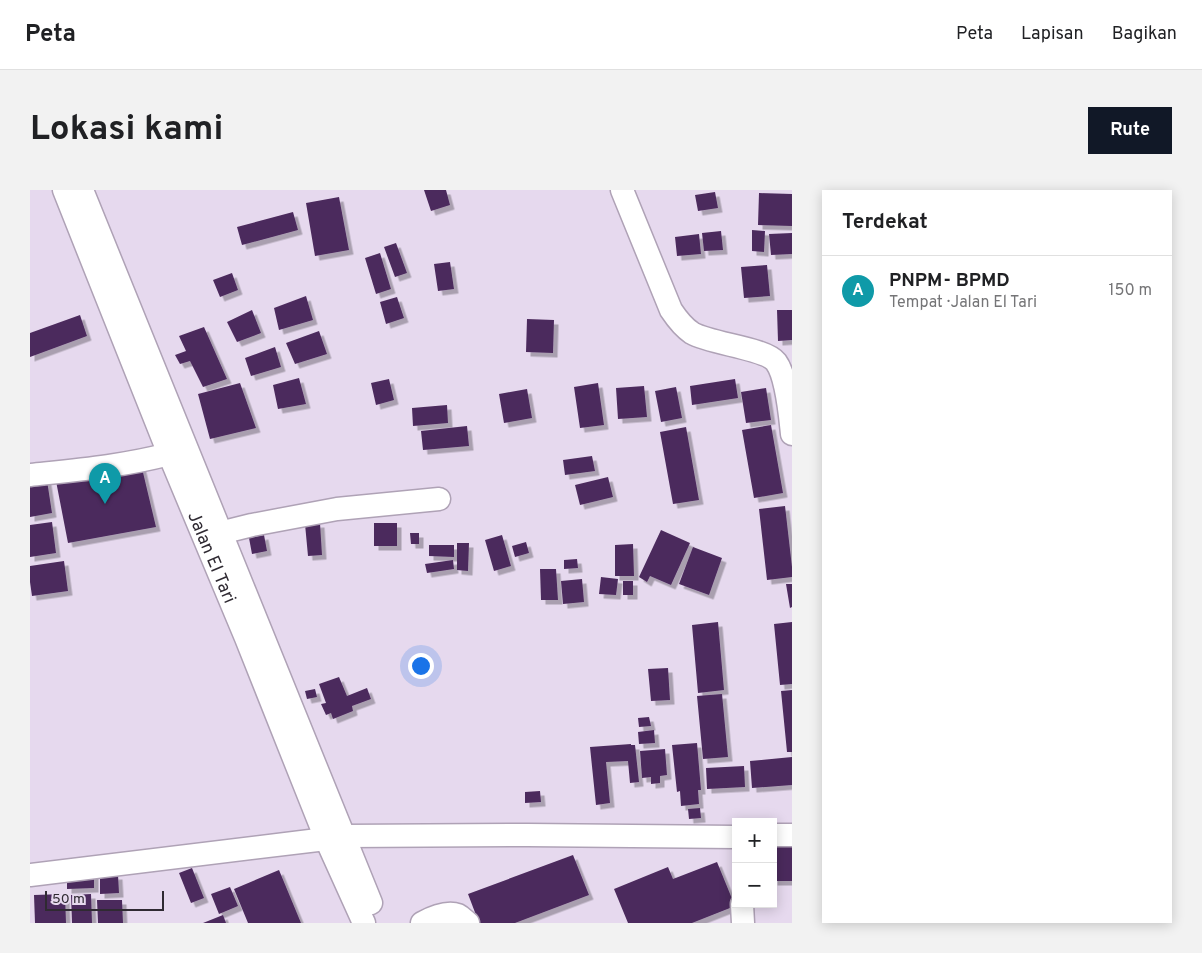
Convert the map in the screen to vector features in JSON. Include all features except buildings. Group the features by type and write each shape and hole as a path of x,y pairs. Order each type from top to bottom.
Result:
{"street":[{"name":"Jalan El Tari","path":"64,190 169,454 246,638 335,837 379,923"},
{"name":"Jalan El Tari","path":"82,190 220,533 335,837 364,923"},
{"path":"622,190 671,310 682,325 704,339 758,352 770,356 776,362 782,374 792,434"},
{"path":"30,475 140,461 169,454"},
{"path":"220,533 337,509 439,499"},
{"path":"30,875 335,837 528,835 732,837"},
{"path":"777,835 792,835"},
{"path":"742,908 743,923"},
{"path":"422,923 448,914 457,915 468,923"}],"place":[{"name":"PNPM- BPMD","path":"105,504"}]}
